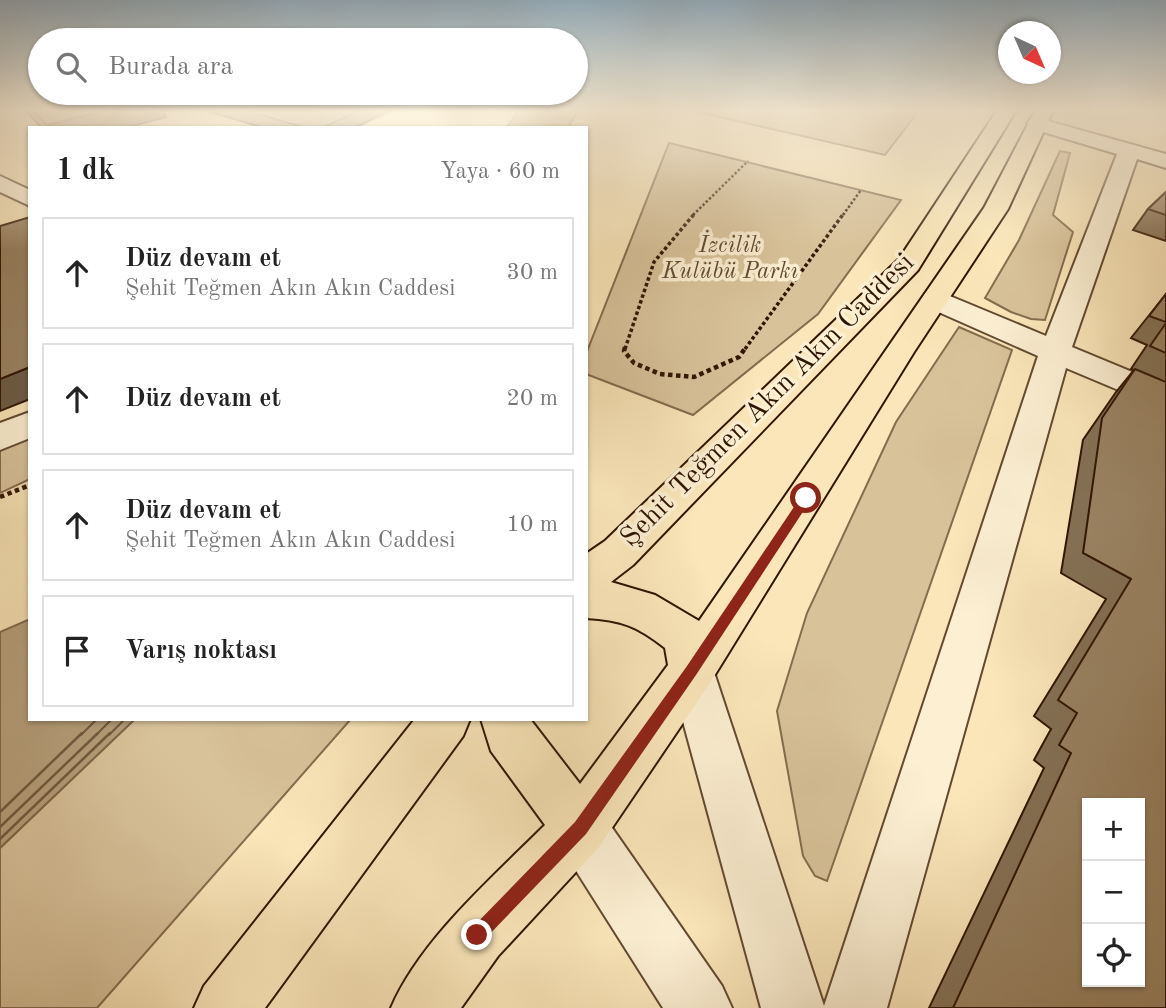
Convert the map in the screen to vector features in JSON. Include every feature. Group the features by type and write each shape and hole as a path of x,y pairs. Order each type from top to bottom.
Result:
{"main road":[{"name":"Şehit Teğmen Akın Akın Caddesi","path":"588,576 619,553 909,264 977,156"},
{"name":"Şehit Teğmen Akın Akın Caddesi","path":"580,828 692,670 996,209 1022,156"},
{"path":"588,599 618,601 654,613 685,637 692,670"},
{"path":"226,1008 444,721"},
{"path":"423,1008 477,935 580,828 509,733 506,721"}],"street":[{"path":"855,1008 1055,352 1148,156"},
{"path":"0,183 28,198"},
{"path":"935,300 1166,399"},
{"path":"0,437 28,425"},
{"path":"692,670 793,1008"},
{"path":"580,828 700,1008"}],"path":[{"path":"748,161 683,225 654,262 624,351 634,363 660,374 694,377 740,356 861,190"},
{"path":"0,497 28,486"}],"green space":[{"name":"İzcilik Kulübü Parkı","path":"664,156 722,156 901,200 818,314 693,415 588,375 588,349"},
{"path":"1058,156 1069,156 1053,215 1073,232 1045,320 1031,319 1011,312 985,298 1019,240"},
{"path":"959,327 1012,350 827,881 815,876 803,856 777,711 807,613 896,422"},
{"path":"28,428 28,480 0,493 0,440"},
{"path":"133,721 349,721 97,1008 0,1008 0,848"}],"water":[{"path":"28,620 28,721 133,721 0,848 0,632"}],"building":[{"path":"1166,192 1166,215 1148,209"},
{"path":"28,218 28,368 0,379 0,226"},
{"path":"1166,294 1166,322 1149,316"},
{"path":"1166,323 1166,353 1150,346"},
{"path":"1135,369 1166,382 1166,1008 953,1008 1071,753 1059,745 1077,713 1058,700 1131,579 1083,553 1102,418"}],"route":[{"path":"477,935 580,828 692,670 806,498"}]}
